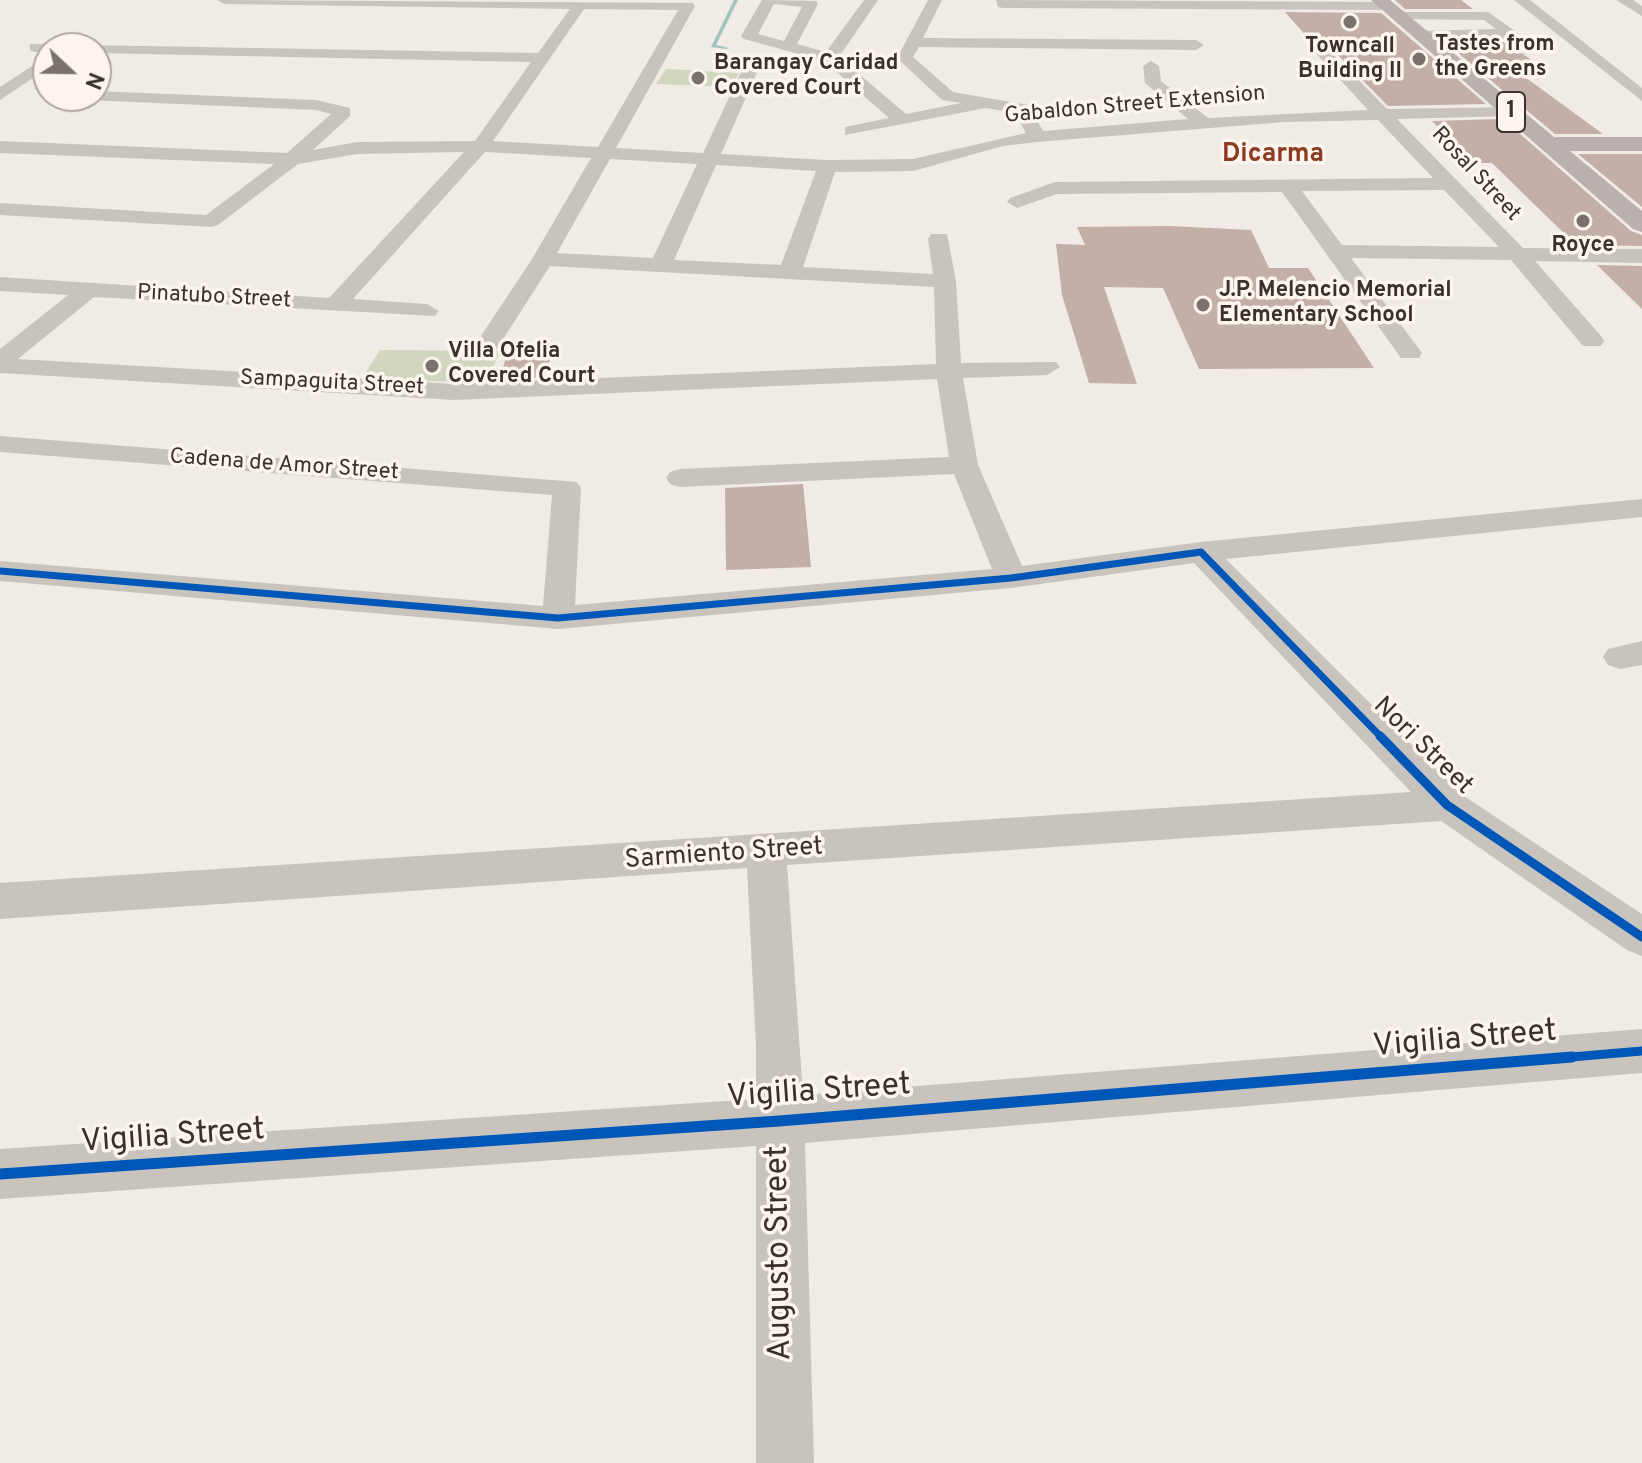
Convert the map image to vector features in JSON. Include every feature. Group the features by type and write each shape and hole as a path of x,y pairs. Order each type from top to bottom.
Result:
{"main road":[{"name":"1","path":"1388,7 1642,224"},
{"path":"1549,144 1642,144"}],"street":[{"path":"224,0 688,6 543,259 487,345"},
{"path":"788,47 811,4 770,0 749,36 788,47 830,58 902,120"},
{"path":"1003,0 1003,4 1158,21 1196,45"},
{"path":"1521,0 1640,93"},
{"path":"1623,0 1642,12"},
{"path":"830,58 874,4"},
{"path":"335,305 480,146 579,6"},
{"path":"926,6 905,58 948,96 1022,109 1037,137"},
{"path":"911,42 1158,21 1388,7 1488,16 1511,34 1420,34"},
{"name":"Rosal Street","path":"1318,47 1384,111 1448,184 1519,256 1592,341"},
{"path":"112,49 544,58"},
{"path":"1151,66 1153,83 1203,123"},
{"path":"661,265 750,70"},
{"path":"1,93 32,72"},
{"path":"1,93 32,94"},
{"path":"0,209 211,221 292,159 344,112 316,105 112,97"},
{"path":"851,131 983,104"},
{"name":"Gabaldon Street Extension","path":"0,147 292,159 357,148 480,146 827,166 913,165 1002,141 1037,137 1384,111 1510,111"},
{"path":"790,272 827,166"},
{"path":"1017,202 1055,188 1448,184"},
{"path":"1287,185 1410,353"},
{"path":"939,239 945,281 949,373 964,465 1011,578"},
{"path":"1334,251 1642,256"},
{"path":"543,259 945,281"},
{"name":"Pinatubo Street","path":"0,284 427,311"},
{"path":"0,363 87,291"},
{"name":"Sampaguita Street","path":"0,363 454,392 1047,367"},
{"name":"Cadena de Amor Street","path":"0,444 567,488 558,618"},
{"path":"680,478 964,465"},
{"path":"0,571 558,618 1011,578 1201,552 1642,508"},
{"name":"Nori Street","path":"1201,552 1447,805 1642,937"},
{"name":"Sarmiento Street","path":"2,906 1447,805"},
{"name":"Augusto Street","path":"766,852 779,1046 785,1463"},
{"name":"Vigilia Street","path":"0,1174 779,1121 1642,1051"}],"green space":[{"name":"Barangay Caridad Covered Court","path":"666,69 739,73 731,87 656,84"},
{"name":"Villa Ofelia Covered Court","path":"380,350 500,351 487,382 361,380"}],"building":[{"path":"1395,0 1461,0 1473,9 1405,9"},
{"path":"1285,12 1381,13 1486,104 1388,106 1325,42 1307,37"},
{"path":"1445,42 1506,42 1547,71 1518,72 1603,134 1555,134"},
{"path":"1503,119 1631,231 1642,235 1642,246 1576,245 1492,163 1473,163 1432,121"},
{"path":"1578,154 1642,154 1642,207"},
{"name":"J.P. Melencio Memorial Elementary School","path":"1169,226 1251,230 1269,268 1308,268 1374,368 1199,369 1163,288 1104,287 1137,384 1089,383 1062,295 1056,244 1085,245 1077,227"},
{"path":"1597,265 1642,266 1642,309"},
{"path":"553,348 545,377 499,379 509,349"},
{"path":"803,484 811,567 726,570 725,488"}],"waterway":[{"path":"727,48 713,46 736,0"}],"cycle path":[{"path":"0,571 558,618 1011,578 1201,552 1447,805 1642,937"},
{"path":"0,1174 779,1121 1642,1051"}],"place":[{"name":"Towncall Building II","path":"1350,22"},
{"name":"Tastes from the Greens","path":"1419,59"},
{"name":"Barangay Caridad Covered Court","path":"698,78"},
{"name":"Royce","path":"1583,221"},
{"name":"J.P. Melencio Memorial Elementary School","path":"1203,305"},
{"name":"Villa Ofelia Covered Court","path":"432,366"}],"district":[{"name":"Dicarma","path":"1273,156"}]}
